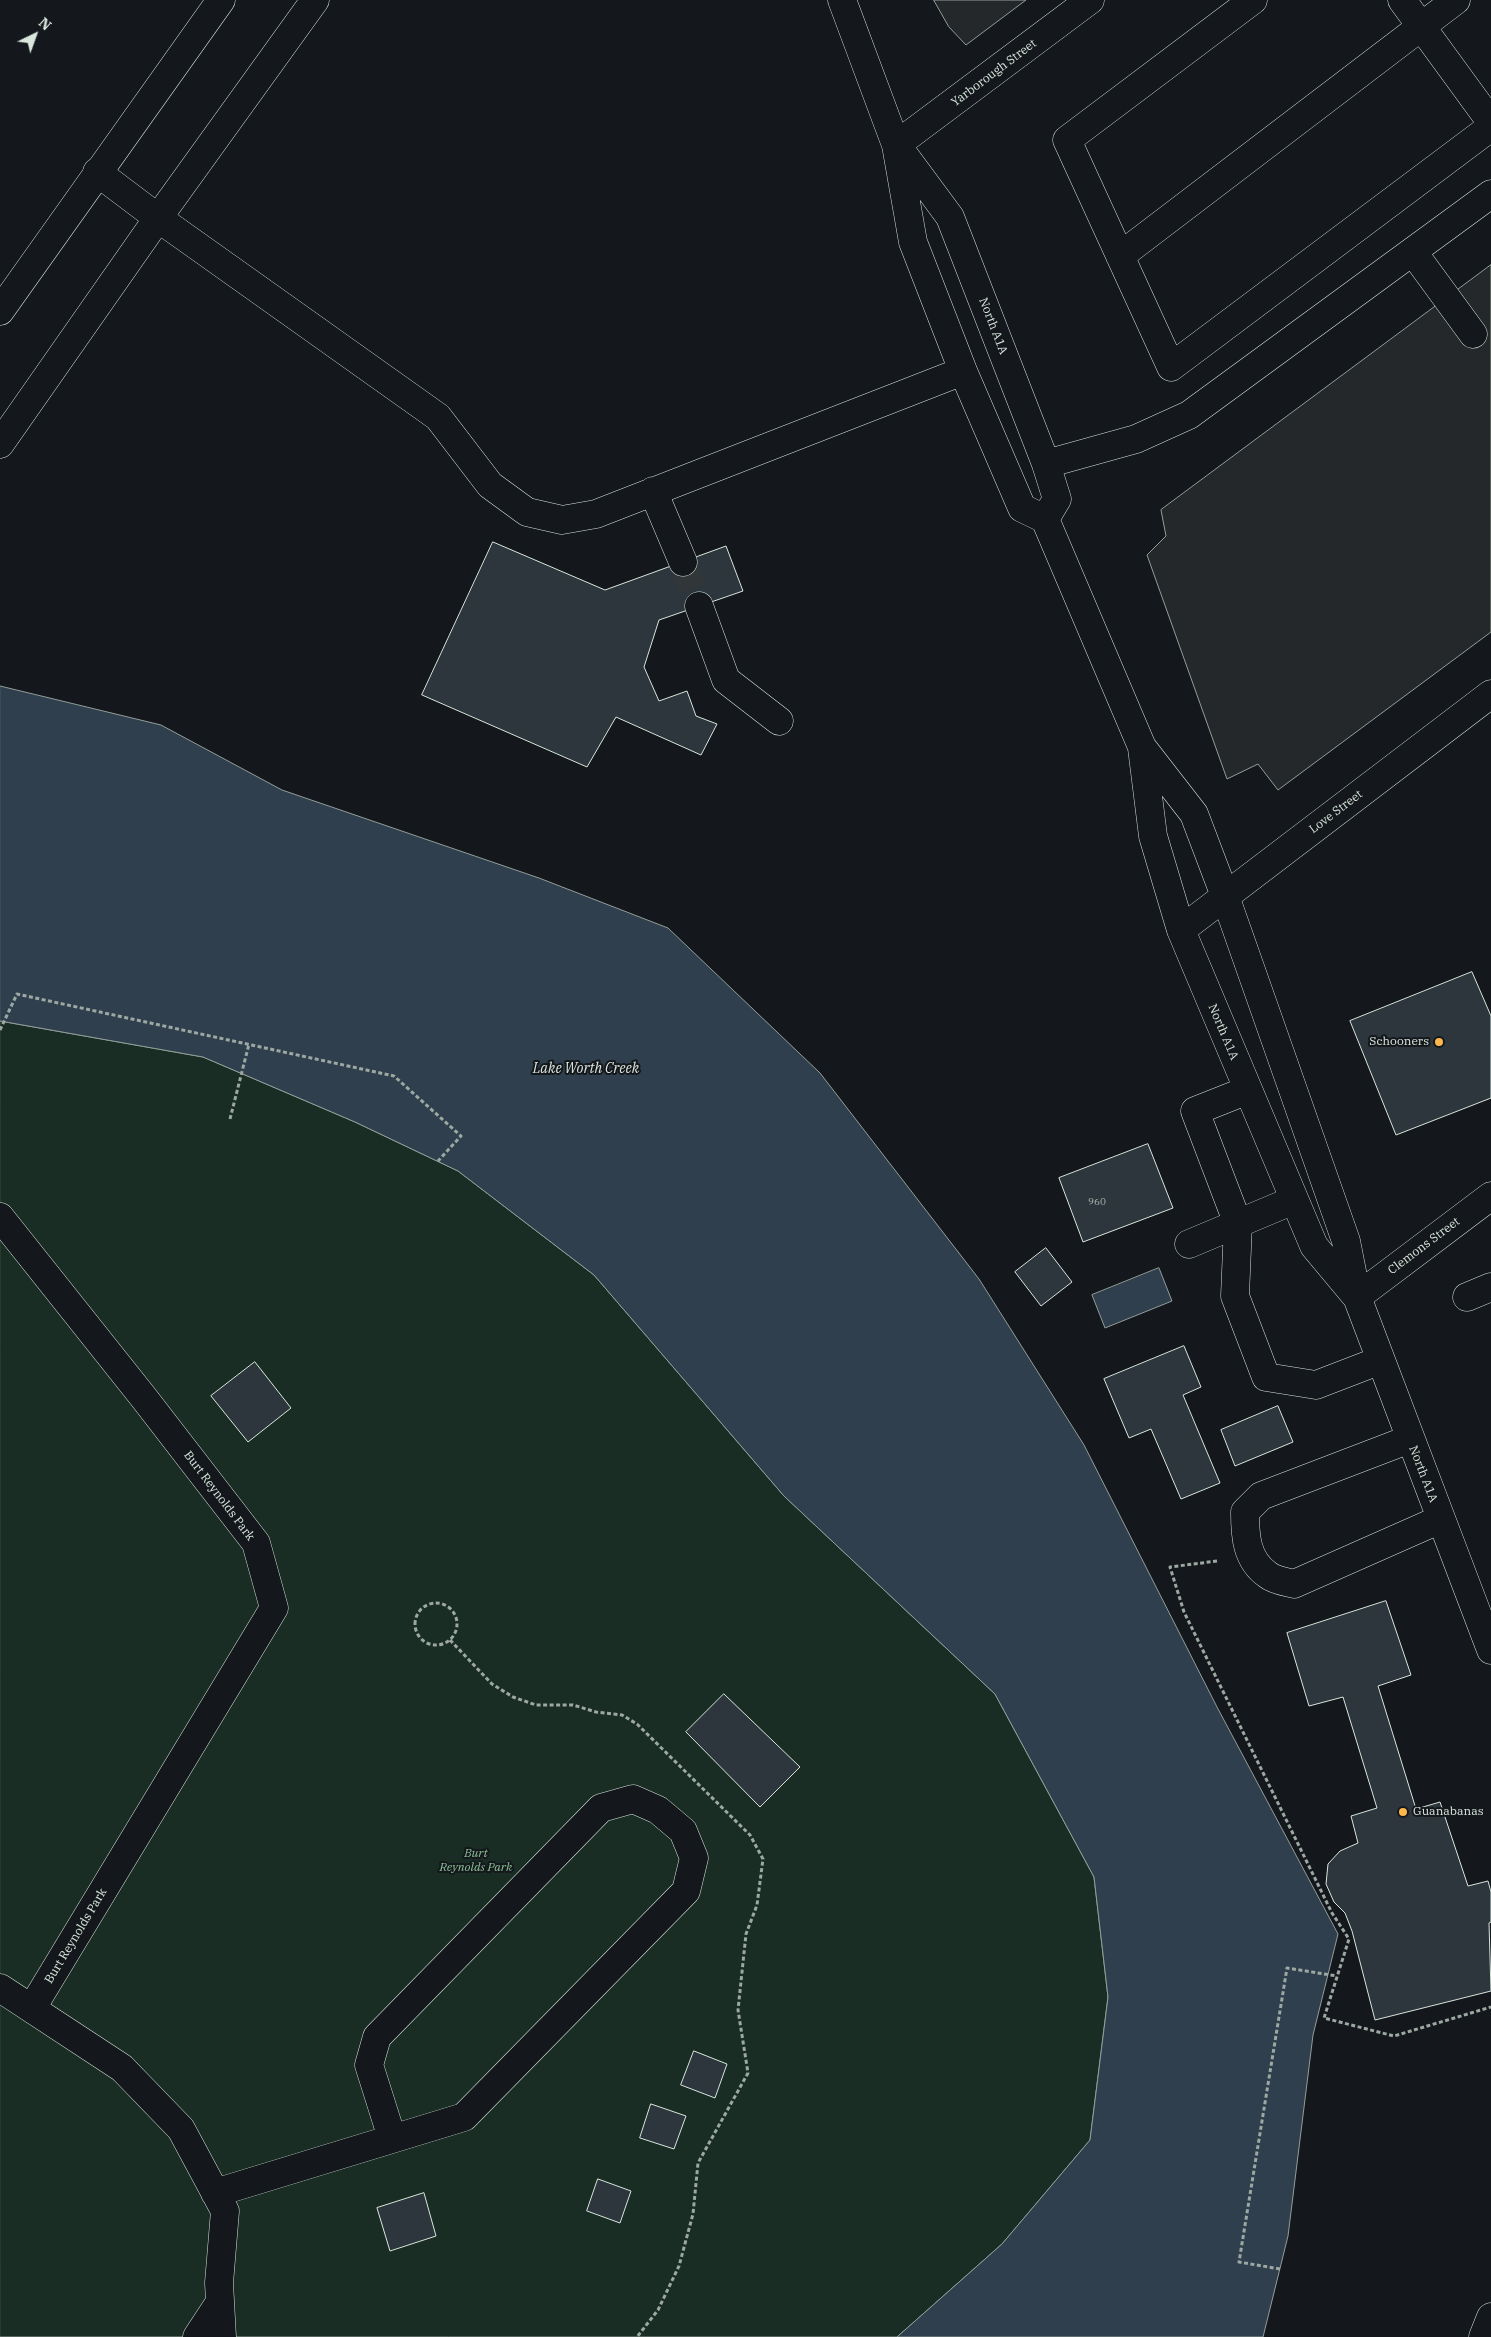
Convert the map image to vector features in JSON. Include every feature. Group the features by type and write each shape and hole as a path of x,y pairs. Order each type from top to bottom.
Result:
{"street":[{"path":"0,311 221,0"},
{"path":"0,444 158,218 315,0"},
{"name":"North A1A","path":"842,0 896,145 913,242 963,371 1022,508 1045,519 1142,747 1194,814 1225,896 1346,1240 1357,1297 1491,1650"},
{"name":"Yarborough Street","path":"896,145 1090,0"},
{"path":"1253,0 1067,140 1171,367 1491,127"},
{"path":"1402,0 1491,122"},
{"path":"1120,256 1456,0"},
{"name":"North A1A","path":"896,145 950,217 1046,464 1056,499 1045,519"},
{"path":"97,172 158,218 438,417 490,485 527,512 562,520 596,514 963,371"},
{"path":"1046,464 1136,439 1189,415 1491,194"},
{"path":"1413,252 1473,334"},
{"path":"653,492 683,562"},
{"path":"699,606 726,680 780,721"},
{"name":"Love Street","path":"1181,930 1491,694"},
{"name":"North A1A","path":"1142,747 1153,836 1181,930 1314,1246 1357,1297"},
{"path":"1248,1090 1195,1111 1238,1224 1235,1296 1266,1377 1316,1385 1381,1360"},
{"name":"Clemons Street","path":"1357,1297 1491,1196"},
{"path":"1188,1244 1294,1200"},
{"name":"Burt Reynolds Park","path":"0,1217 256,1543 274,1608 32,2008"},
{"path":"1410,1439 1261,1496 1245,1512 1245,1534 1251,1557 1268,1576 1294,1584 1441,1519"},
{"path":"215,2193 464,2117 686,1891 694,1858 683,1831 658,1810 633,1799 601,1808 377,2037 369,2065 392,2138"},
{"path":"0,1988 122,2068 181,2129 225,2211 219,2283 222,2337"},
{"path":"197,2337 220,2302"},
{"path":"1483,2337 1491,2317"}],"path":[{"path":"0,1030 17,994 394,1076 461,1136 438,1161"},
{"path":"230,1119 249,1044"},
{"path":"1251,1557 1170,1567 1184,1612 1332,1913 1349,1939 1324,2018 1394,2036 1491,2008"},
{"path":"437,1603 445,1605 451,1610 456,1617 456,1626 450,1640 434,1645 420,1637 414,1622 422,1608 429,1604 437,1603"},
{"path":"1280,2269 1239,2262 1287,1968 1337,1976"}],"green space":[{"name":"Burt Reynolds Park","path":"0,1021 203,1057 355,1122 458,1171 594,1275 784,1496 995,1694 1094,1877 1108,1997 1090,2140 1002,2244 897,2337 0,2337"}],"shaded area":[{"path":"934,0 1026,0 966,45 949,27"},
{"path":"1491,265 1491,632 1278,790 1258,764 1227,779 1147,555 1166,536 1161,510"}],"water":[{"name":"Lake Worth Creek","path":"0,686 161,725 282,790 539,878 668,928 820,1073 979,1279 1084,1445 1217,1707 1338,1934 1313,2035 1288,2236 1263,2337 897,2337 1002,2244 1090,2140 1108,1997 1094,1877 995,1694 784,1496 594,1275 458,1171 355,1122 203,1057 0,1021"},
{"path":"1159,1268 1172,1301 1105,1328 1092,1295"}],"building":[{"path":"493,542 605,590 726,546 743,591 659,620 644,667 659,701 687,691 696,716 717,724 701,755 616,717 587,767 422,695"},
{"path":"1472,972 1491,1016 1491,1098 1396,1135 1350,1021"},
{"path":"1148,1144 1173,1208 1083,1242 1059,1178"},
{"path":"1046,1248 1072,1282 1041,1306 1015,1272"},
{"path":"1184,1346 1201,1387 1183,1395 1220,1483 1181,1499 1151,1429 1129,1438 1104,1379"},
{"path":"255,1362 291,1408 248,1442 211,1396"},
{"path":"1278,1406 1293,1442 1235,1466 1221,1430"},
{"name":"Guanabanas","path":"1386,1601 1411,1675 1378,1686 1416,1809 1440,1802 1468,1886 1488,1881 1491,1892 1491,1922 1489,1923 1491,1991 1375,2020 1352,1931 1345,1913 1334,1902 1326,1884 1328,1864 1340,1851 1358,1843 1351,1816 1377,1808 1343,1697 1309,1706 1287,1633"},
{"path":"724,1694 800,1767 760,1807 686,1732"},
{"path":"694,2051 727,2064 715,2098 681,2085"},
{"path":"651,2104 686,2116 674,2149 640,2138"},
{"path":"598,2179 631,2191 620,2223 587,2211"},
{"path":"424,2193 436,2236 390,2251 377,2208"}],"tunnel":[{"path":"683,562 699,606"}],"place":[{"name":"Schooners","path":"1439,1042"},
{"name":"Guanabanas","path":"1403,1812"}]}
